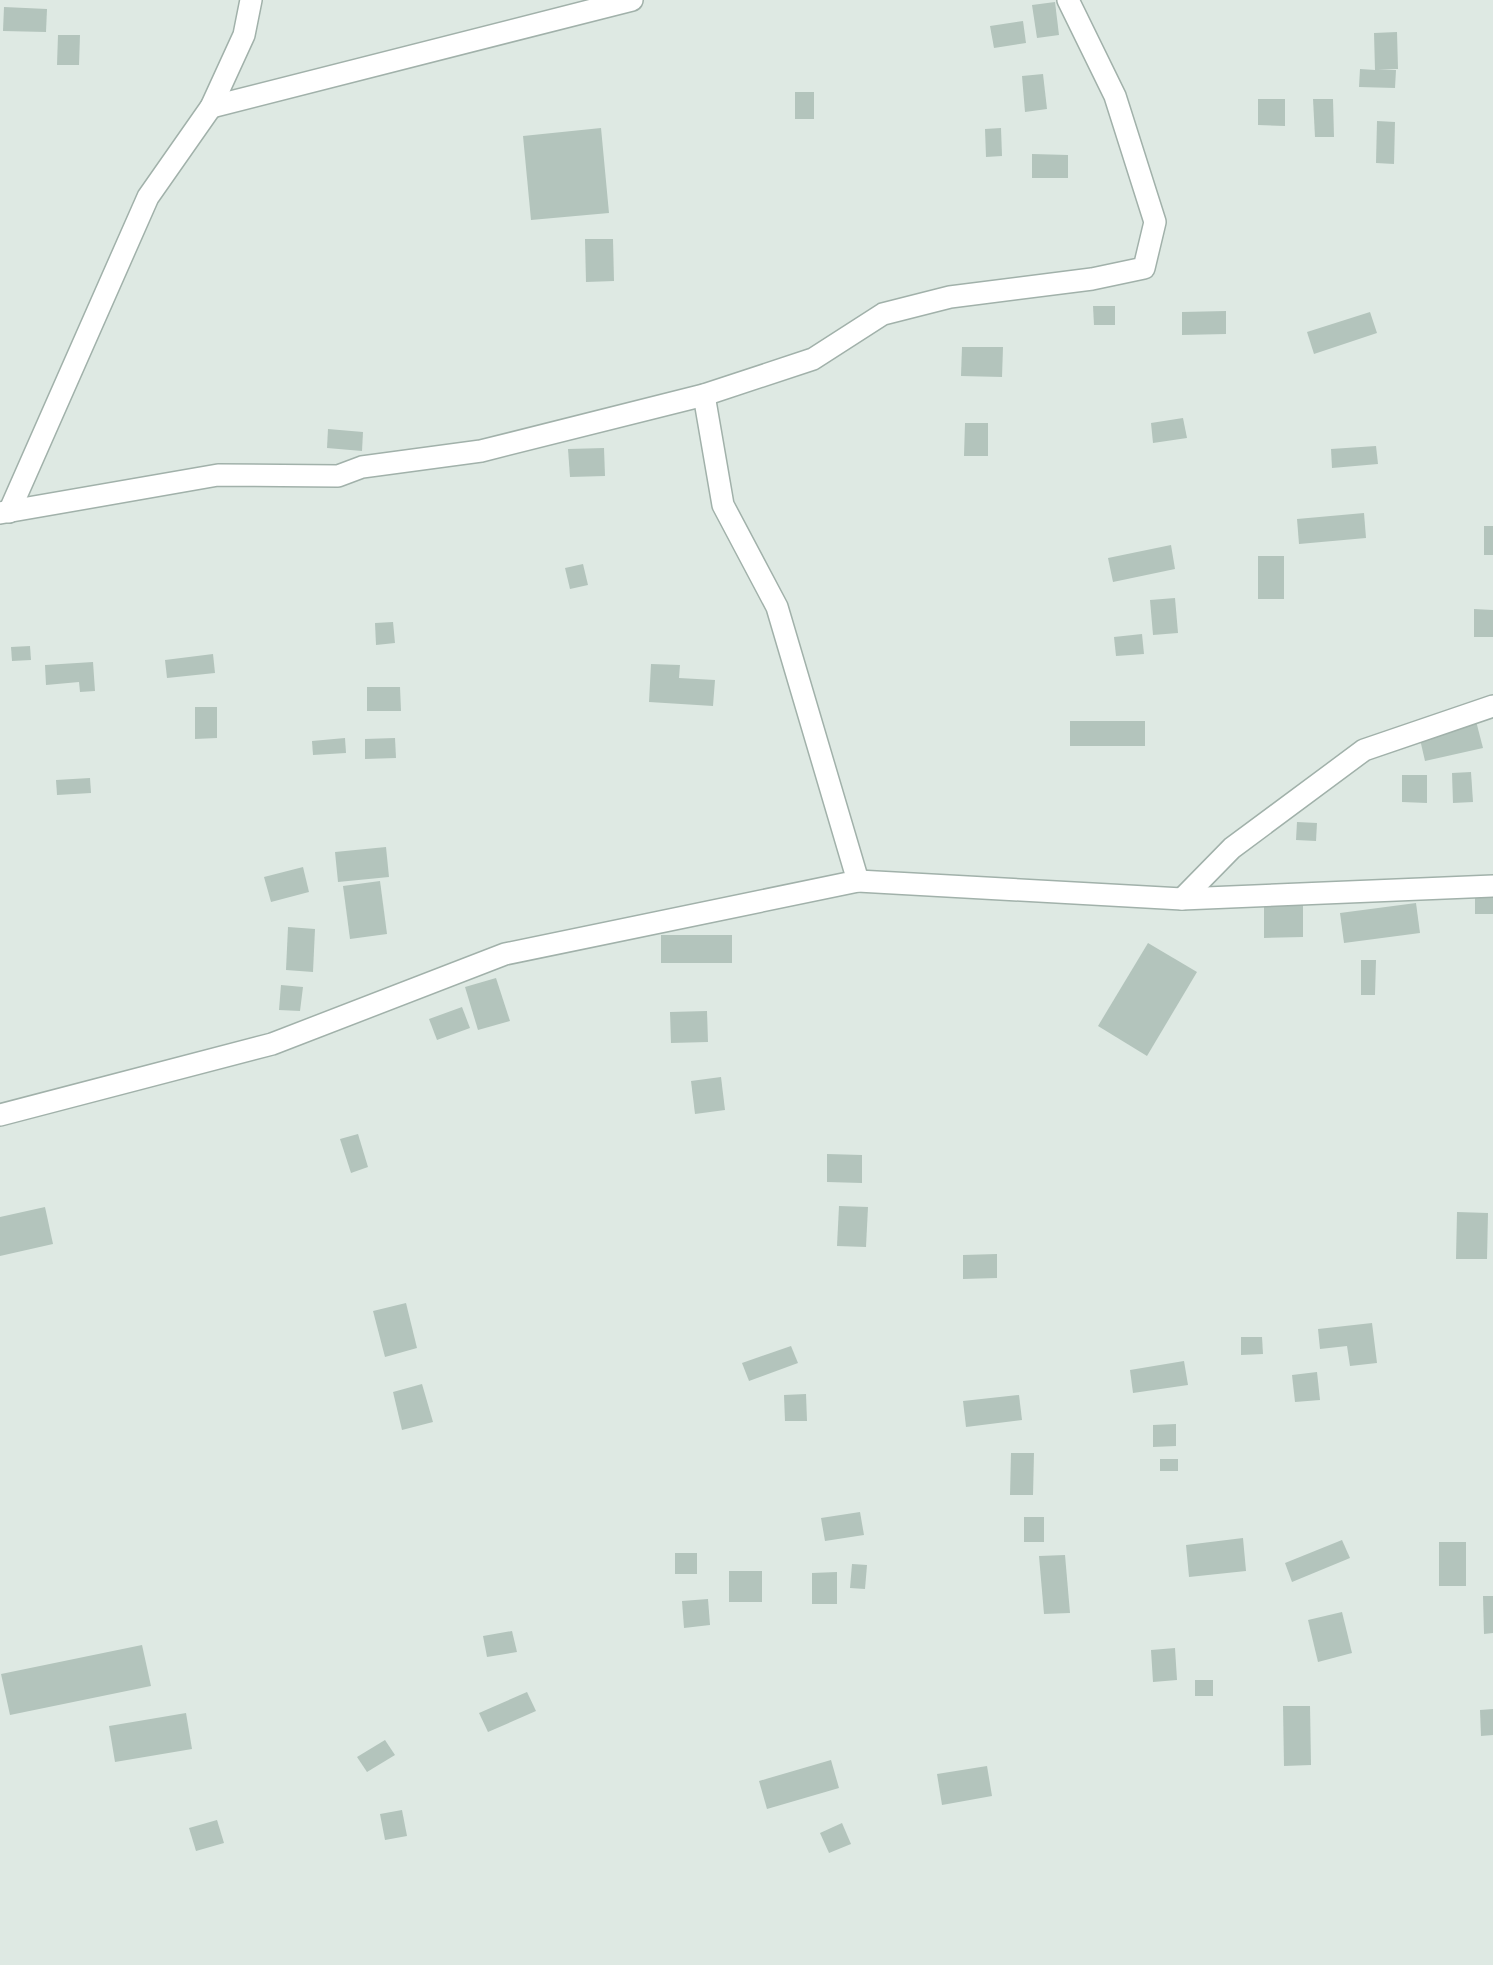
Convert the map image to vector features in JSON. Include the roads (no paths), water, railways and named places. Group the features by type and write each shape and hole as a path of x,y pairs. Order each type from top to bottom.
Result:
{"street":[{"path":"5,513 148,198 211,107 244,35 251,0"},
{"path":"211,107 632,0"},
{"path":"5,513 218,475 338,476 362,467 481,451 704,395 813,359 883,314 950,297 1092,279 1144,268 1155,222 1115,96 1068,0"},
{"path":"704,395 723,505 777,607 858,881"},
{"path":"1182,899 1232,848 1364,750 1493,706"},
{"path":"0,1115 272,1044 505,954 858,881 1182,899 1493,886"}]}
